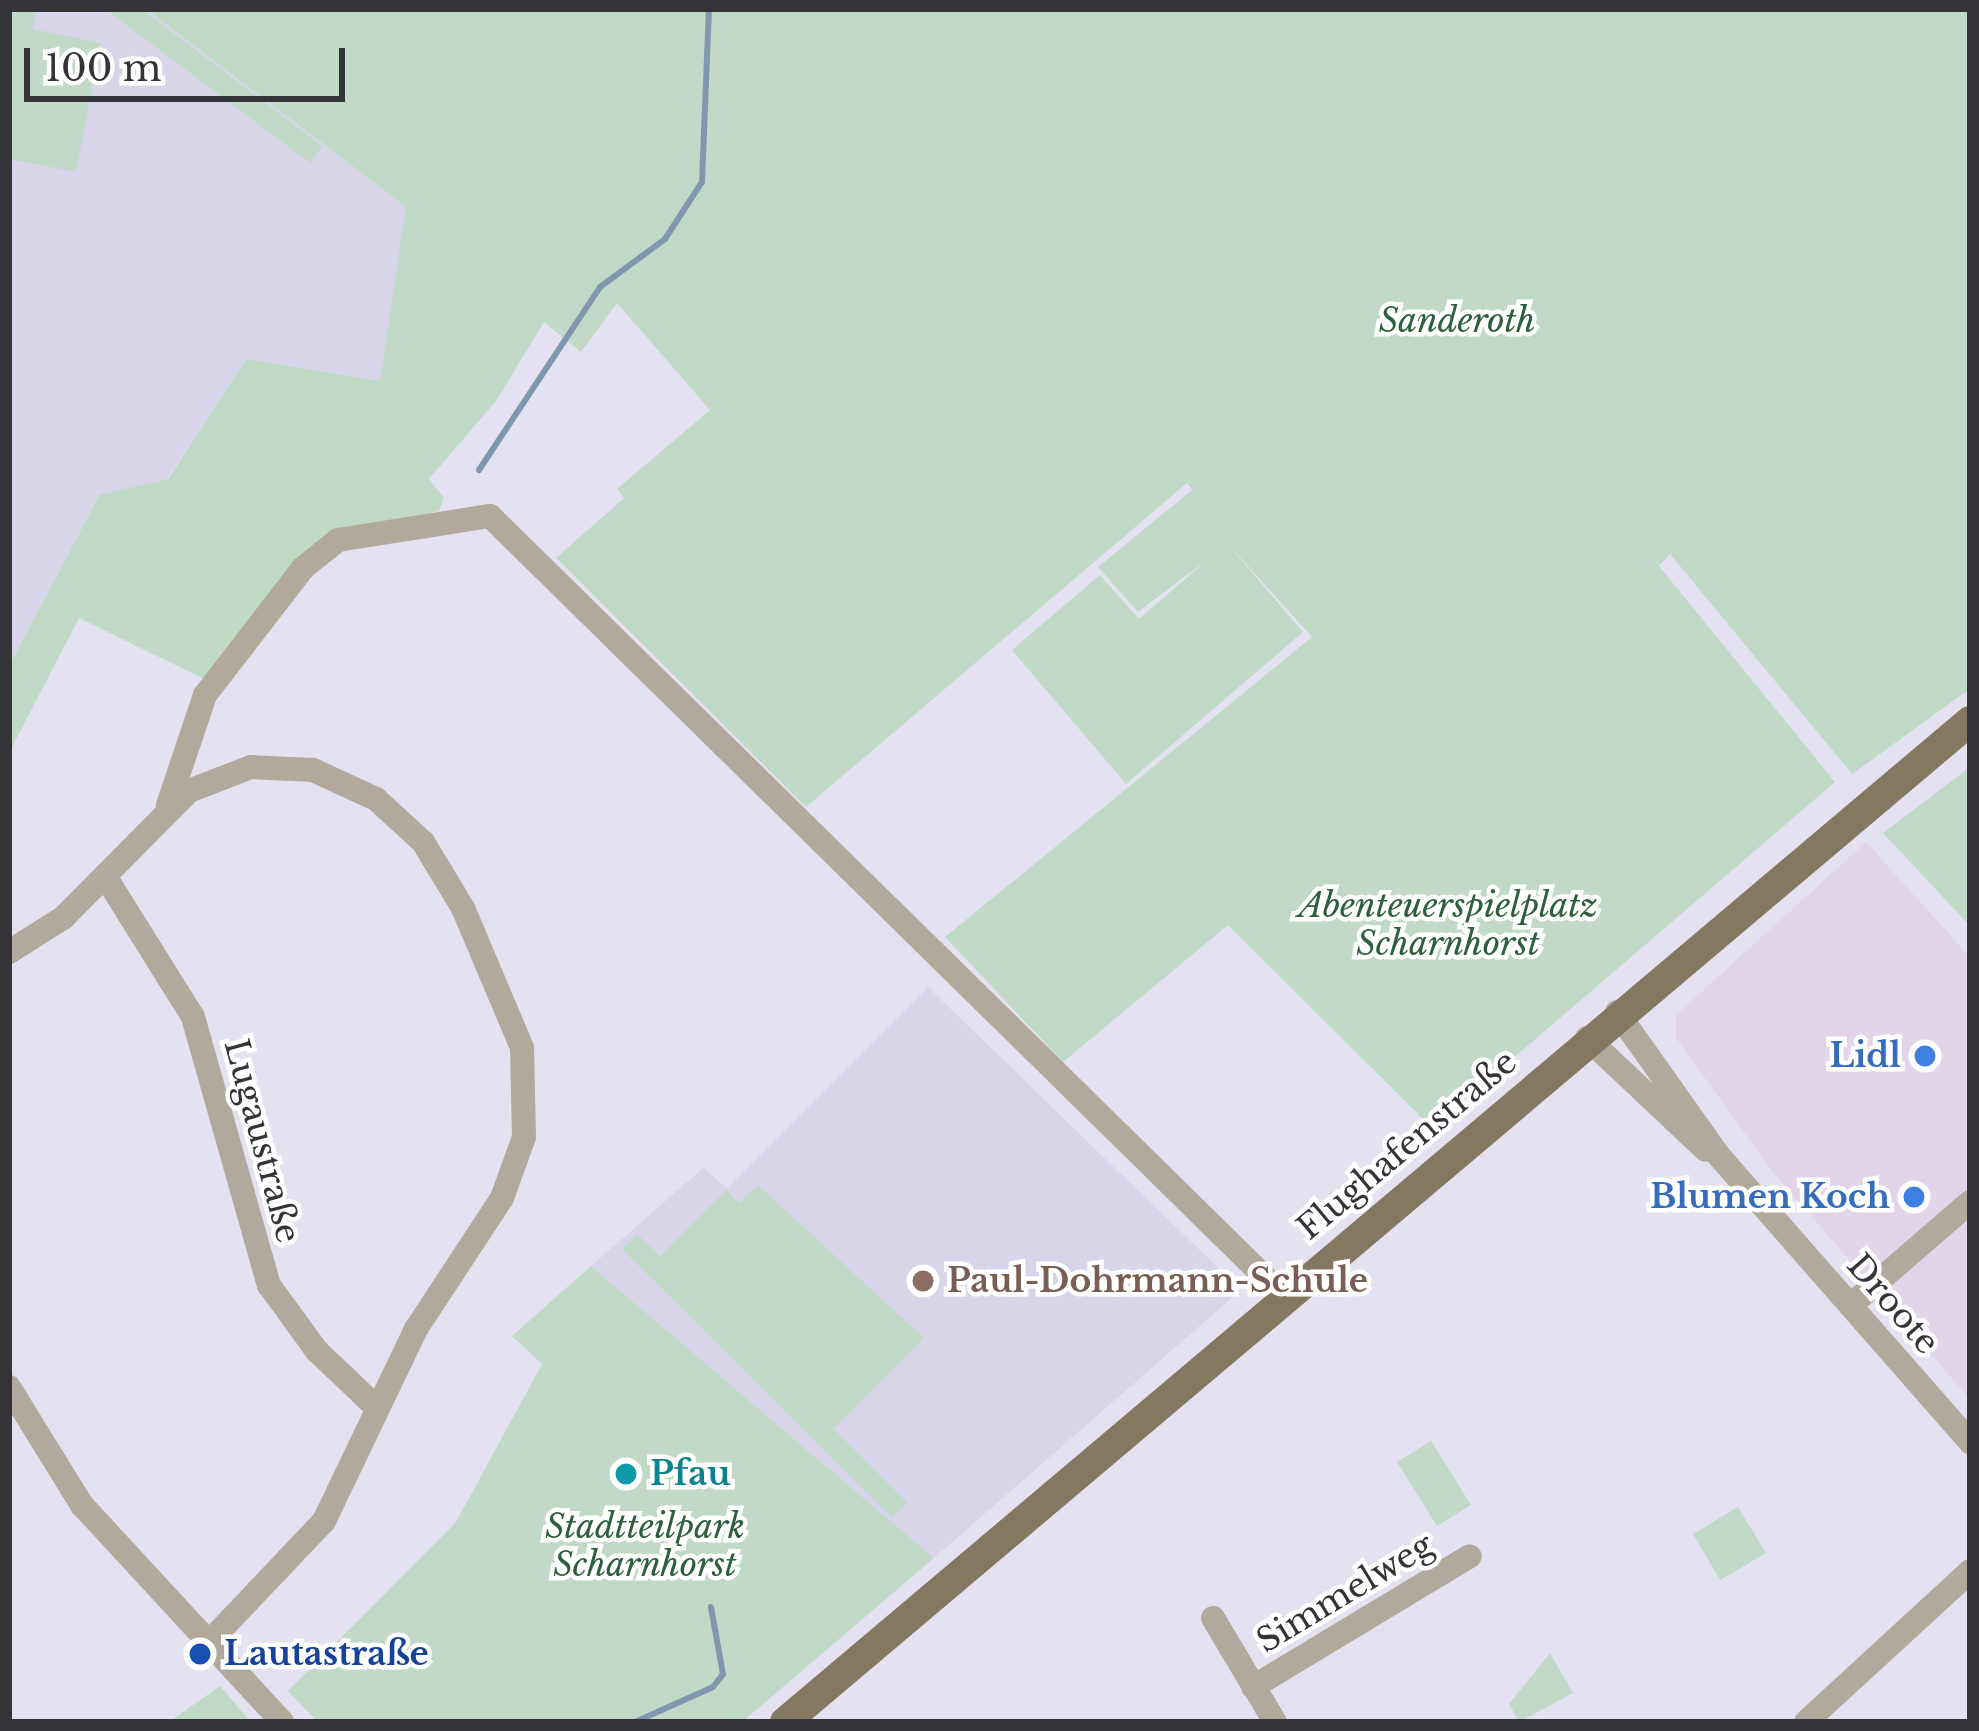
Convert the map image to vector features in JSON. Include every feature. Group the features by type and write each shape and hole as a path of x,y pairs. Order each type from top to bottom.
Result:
{"main road":[{"name":"Flughafenstraße","path":"785,1722 1617,1012 1970,722"}],"street":[{"path":"168,806 205,695 302,568 338,540 490,515 1284,1296"},
{"path":"9,952 105,876 168,806 251,767 314,770 376,799 449,883 514,1018 527,1093 520,1156 376,1407 324,1521 209,1642"},
{"name":"Lugaustraße","path":"105,876 193,1017 269,1285 317,1351 376,1407"},
{"name":"Droote","path":"1617,1012 1719,1156 1970,1442"},
{"name":"Droote","path":"1587,1039 1719,1156"},
{"path":"1851,1305 1970,1202"},
{"path":"9,1387 82,1505 282,1722"},
{"name":"Simmelweg","path":"1253,1687 1470,1556"},
{"path":"1806,1722 1970,1571"},
{"name":"Simmelweg","path":"1213,1618 1275,1722"}],"shaded area":[{"path":"9,9 146,9 407,208 380,382 246,359 167,479 98,496 9,666"},
{"path":"1866,842 1970,957 1970,1399 1772,1171 1676,1038 1676,1015"},
{"name":"Paul-Dohrmann-Schule","path":"928,987 1241,1290 934,1558 591,1266 703,1168 727,1188"}],"green space":[{"path":"9,9 36,9 33,29 101,43 76,172 9,159"},
{"path":"105,9 142,9 322,146 310,163"},
{"name":"Sanderoth","path":"146,9 1970,9 1970,689 1852,774 1670,554 1659,566 1835,782 1432,1128 1228,925 1063,1062 945,937 1312,637 1227,543 1303,632 1126,784 1012,650 1100,575 1139,619 1207,560 1138,612 1098,567 1192,490 1187,483 806,807 556,558 624,498 617,489 710,410 617,303 581,352 544,322 496,401 429,479 444,498 439,511 337,533 206,680 79,618 9,753 9,666 99,495 168,479 246,359 380,381 406,207"},
{"path":"1970,767 1970,926 1883,833"},
{"path":"758,1185 924,1338 834,1429 907,1502 892,1517 622,1249 637,1234 660,1256 726,1190 739,1203"},
{"name":"Stadtteilpark Scharnhorst","path":"591,1266 934,1558 742,1722 318,1722 288,1691 456,1522 542,1364 512,1336"},
{"path":"1431,1441 1471,1505 1437,1526 1397,1462"},
{"path":"1738,1507 1766,1553 1720,1580 1693,1534"},
{"path":"1550,1653 1573,1693 1519,1722 1509,1704"},
{"path":"220,1686 251,1722 169,1722"}],"waterway":[{"path":"479,470 600,287 665,239 702,182 709,9"},
{"path":"635,1722 713,1687 723,1674 711,1607"}],"place":[{"name":"Lidl","path":"1925,1056"},
{"name":"Blumen Koch","path":"1914,1197"},
{"name":"Paul-Dohrmann-Schule","path":"923,1281"},
{"name":"Pfau","path":"626,1474"},
{"name":"Lautastraße","path":"200,1654"}],"park label":[{"name":"Abenteuerspielplatz Scharnhorst","path":"1448,925"}]}
